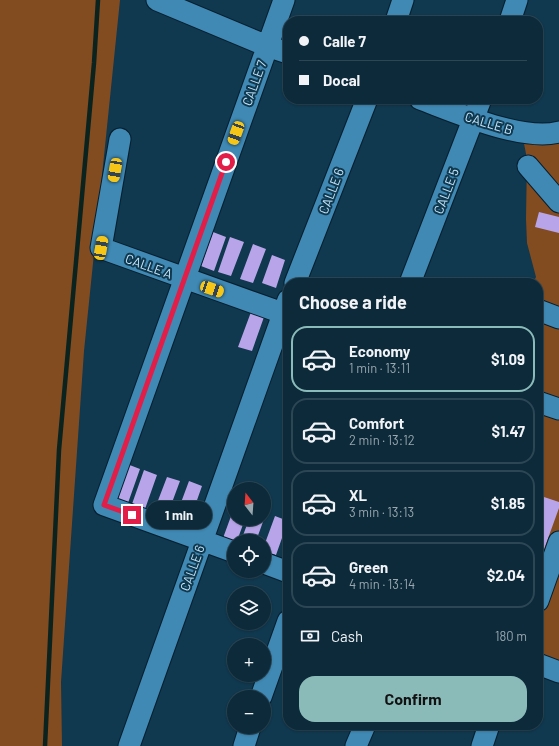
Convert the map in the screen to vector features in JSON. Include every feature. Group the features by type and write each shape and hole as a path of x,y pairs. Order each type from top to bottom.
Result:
{"street":[{"path":"157,0 283,51"},
{"name":"CALLE 7","path":"202,541 104,505 284,0"},
{"path":"398,16 403,0"},
{"path":"512,16 517,0"},
{"name":"CALLE 6","path":"297,278 365,104"},
{"name":"CALLE B","path":"434,104 474,119 527,134 549,135 559,132"},
{"name":"CALLE 5","path":"412,278 479,104"},
{"name":"CALLE A","path":"120,138 101,248 184,279 283,308"},
{"path":"528,166 559,202"},
{"path":"543,312 559,318"},
{"name":"CALLE 6","path":"129,746 283,317"},
{"path":"543,404 559,409"},
{"path":"202,541 227,550"},
{"path":"543,587 559,542"},
{"path":"271,566 283,570"},
{"path":"263,690 283,635"},
{"path":"543,666 559,672"},
{"path":"356,746 363,730"},
{"path":"482,746 487,730"},
{"path":"244,746 248,734"}],"shaded area":[{"path":"0,0 120,0 84,351 61,682 62,746 0,746"},
{"path":"559,132 559,672 543,666 543,278 536,278 527,243 527,159 522,133"}],"building":[{"path":"539,212 559,217 559,233 535,227"},
{"path":"213,232 226,237 214,271 201,266"},
{"path":"230,237 244,242 231,276 218,272"},
{"path":"253,244 266,249 253,283 240,279"},
{"path":"272,255 285,260 276,288 262,283"},
{"path":"251,312 264,317 252,351 238,347"},
{"path":"127,464 140,469 128,503 115,499"},
{"path":"144,470 157,475 145,509 132,504"},
{"path":"167,477 180,481 167,516 154,511"},
{"path":"189,481 202,486 190,520 176,516"},
{"path":"543,497 559,502 559,508 543,552"},
{"path":"275,516 283,519 283,535 276,555 271,553 271,534 268,534"},
{"path":"227,526 242,526 240,534 227,534 227,539 223,538"},
{"path":"246,526 261,526 259,534 244,534"}],"waterway":[{"path":"45,746 59,450 94,63 98,0"}],"route":[{"path":"132,515 104,505 226,162"}]}
